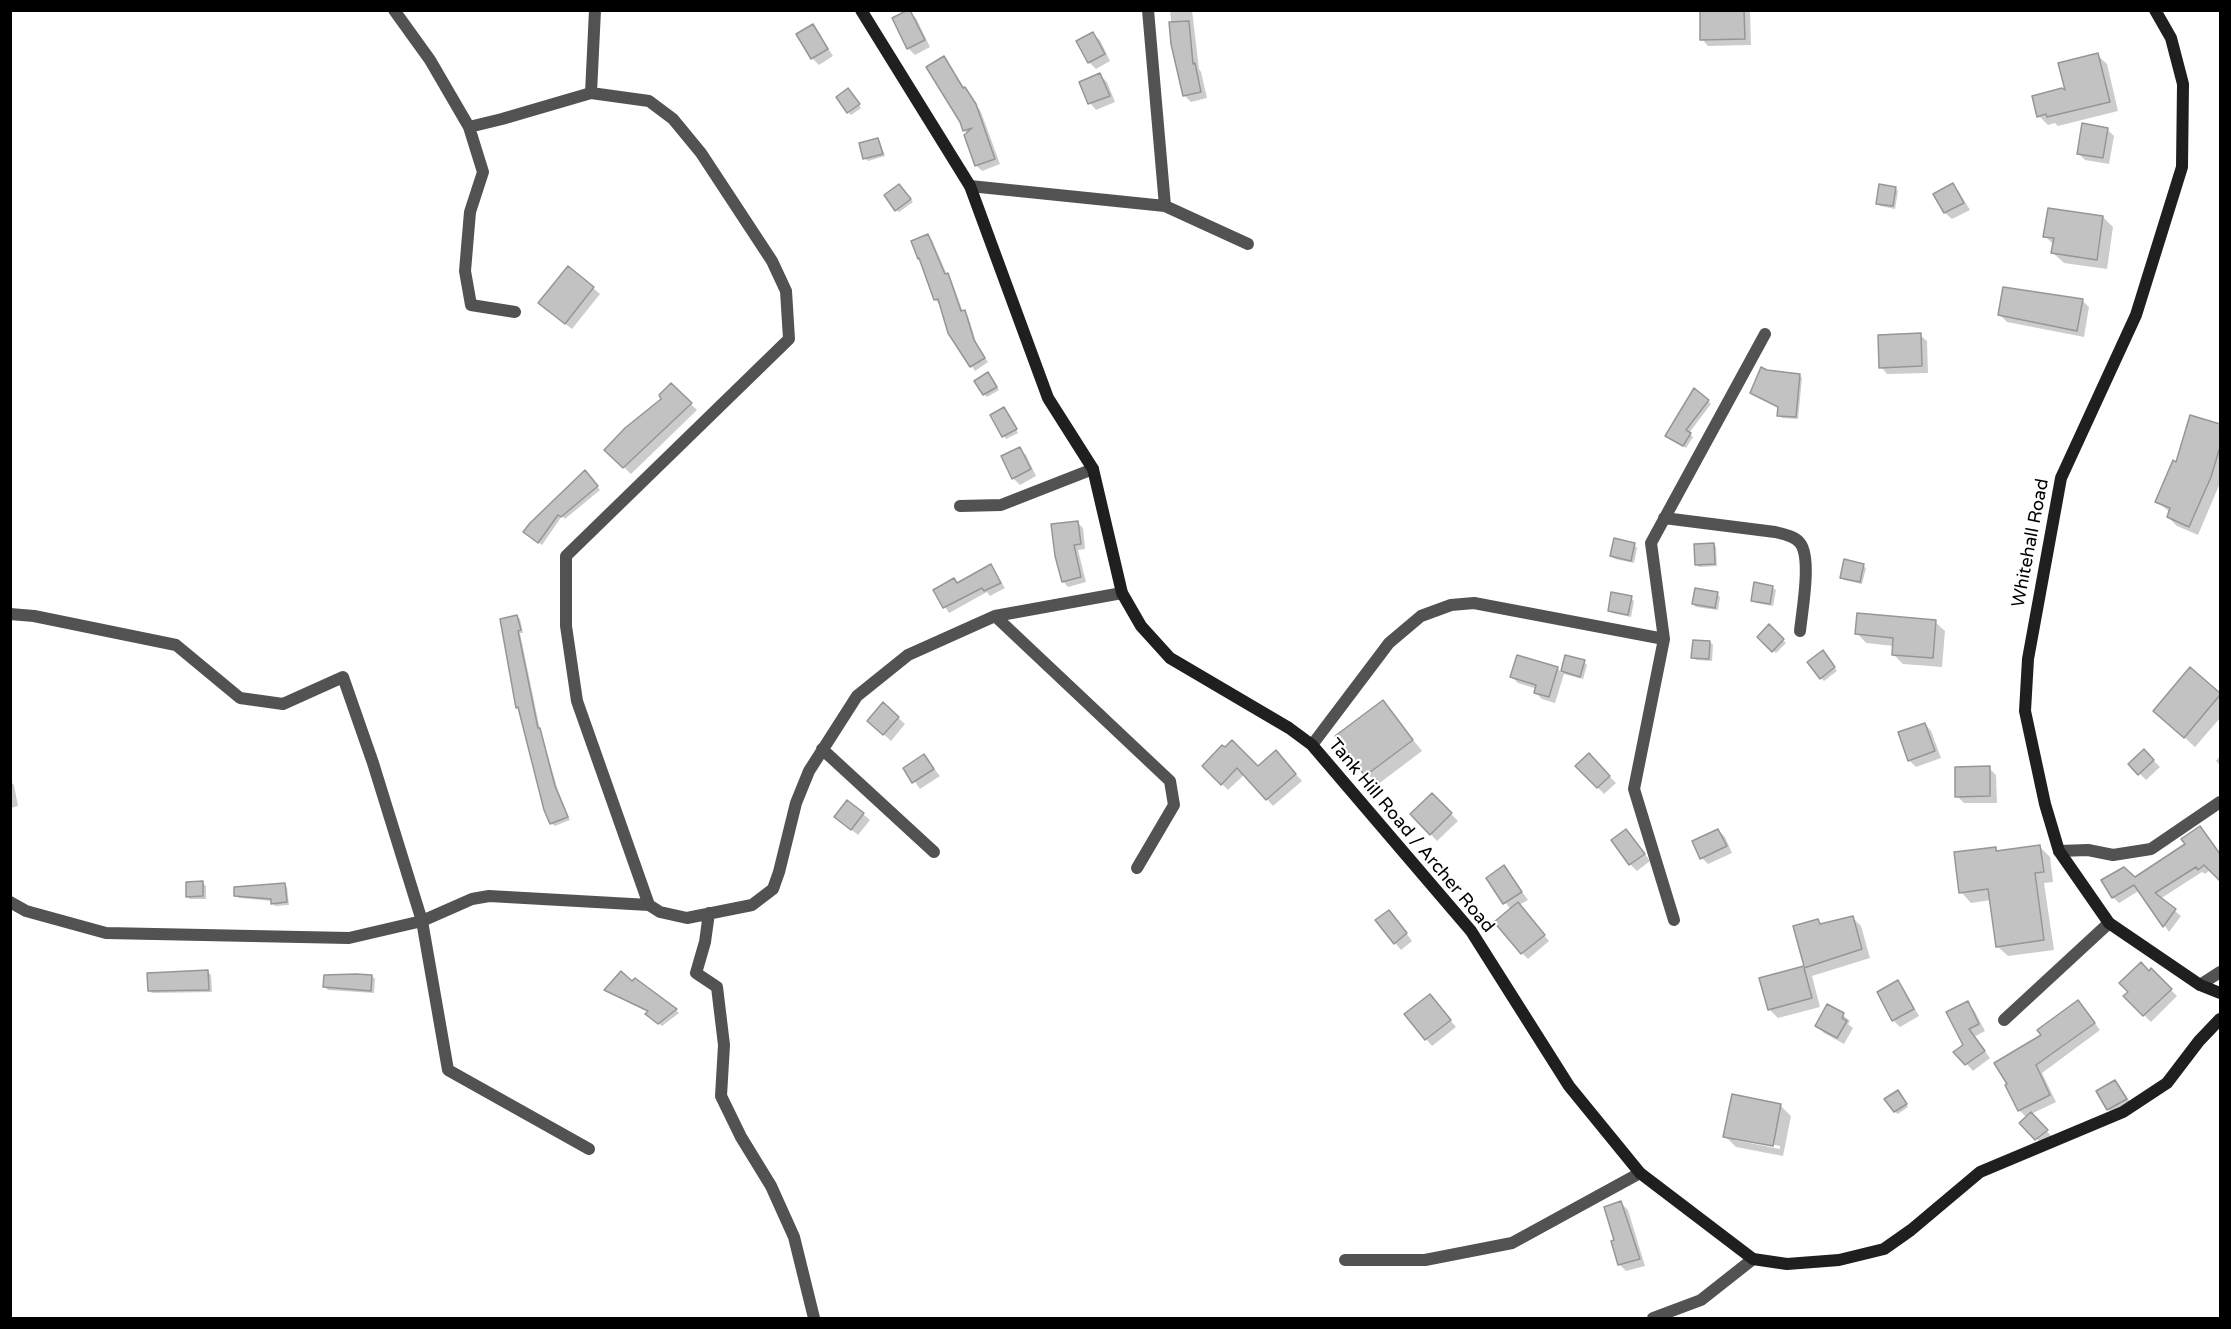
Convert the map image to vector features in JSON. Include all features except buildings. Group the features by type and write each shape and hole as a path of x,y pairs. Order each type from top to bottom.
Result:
{"street":[{"path":"394,10 430,60 469,127 483,172 470,212 465,272 471,305 515,312"},
{"path":"591,93 595,10"},
{"name":"Tank Hill Road / Archer Road","path":"861,10 970,186 1048,398 1094,469 1122,593 1141,626 1170,658 1289,728 1312,745 1470,931 1569,1086 1640,1173 1753,1259 1787,1264 1839,1260 1884,1249 1911,1230 1980,1172 2123,1112 2167,1083 2220,1018"},
{"path":"1148,10 1165,206"},
{"name":"Whitehall Road","path":"2155,10 2172,38 2183,84 2182,167 2136,315 2061,478 2028,659 2025,711 2044,804 2060,851 2109,923 2200,985 2220,993"},
{"path":"469,127 591,93 649,101 673,119 701,153 772,261 786,291 789,339 566,556 566,626 577,701 649,904"},
{"path":"970,186 1165,206 1248,244"},
{"path":"1674,920 1634,789 1664,639 1651,543 1765,334"},
{"path":"960,506 1001,505 1094,469"},
{"path":"1664,518 1775,532 1790,536 1800,543 1806,558 1800,631"},
{"path":"10,902 26,911 106,933 349,938 422,921 472,899 489,896 649,904 660,912 687,918 752,905 773,889 796,803 809,771 857,696 908,655 995,616 1122,593"},
{"path":"1312,745 1389,644 1421,616 1450,605 1474,603 1664,639"},
{"path":"10,614 34,616 176,645 240,698 283,704 342,677 373,763 422,921 448,1070 589,1149"},
{"path":"995,616 1170,781 1174,806 1137,867"},
{"path":"822,749 934,852"},
{"path":"2060,851 2088,850 2113,855 2151,849 2220,802"},
{"path":"709,913 705,942 696,973 717,987 724,1045 721,1096 741,1137 771,1186 794,1237 814,1318"},
{"path":"2004,1020 2109,923"},
{"path":"2200,985 2220,972"},
{"path":"1346,1260 1425,1260 1512,1243 1640,1173"},
{"path":"1653,1318 1701,1300 1753,1259"}]}
